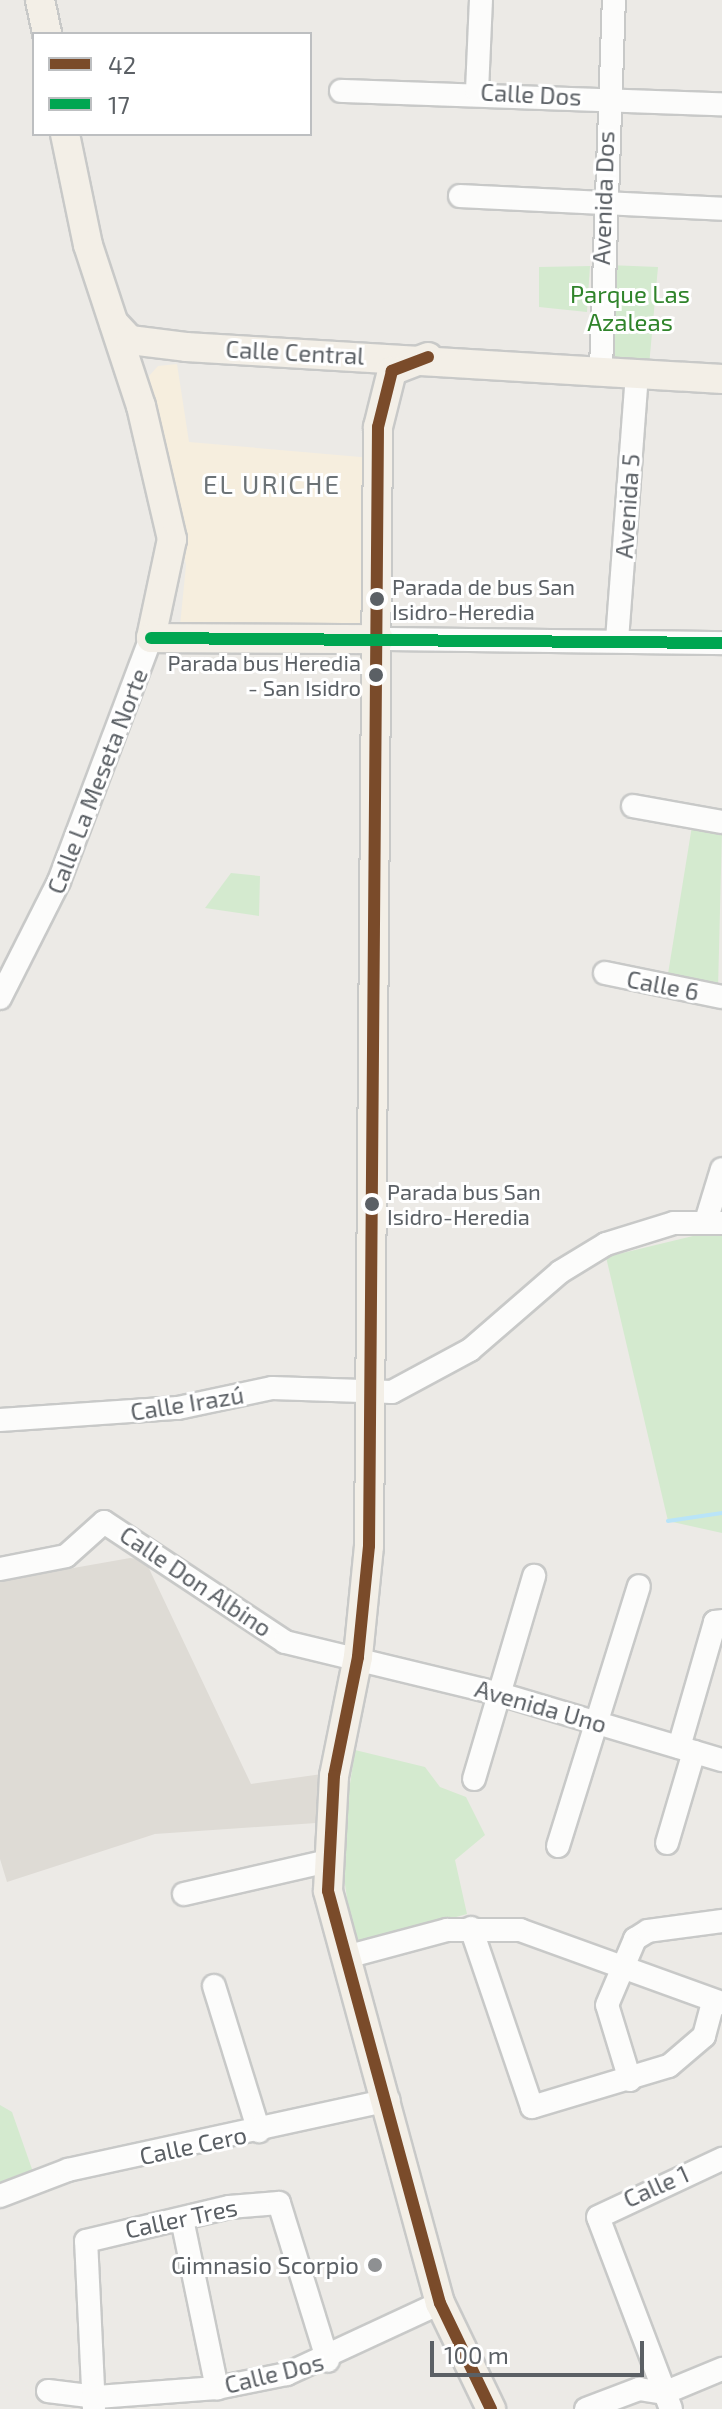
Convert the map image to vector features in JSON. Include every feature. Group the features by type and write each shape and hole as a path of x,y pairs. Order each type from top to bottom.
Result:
{"main road":[{"path":"40,0 47,32"},
{"name":"Calle La Meseta Norte","path":"66,136 114,323 141,406 173,558 151,638"},
{"name":"Calle Central","path":"114,323 130,340 186,347 428,357 722,379"},
{"path":"141,406 149,365 186,347"},
{"path":"349,354 371,369 378,427 371,631 373,1393 358,1657 339,1742 328,1891 388,2100 440,2303 491,2409"},
{"path":"378,427 392,371 428,357"},
{"path":"173,558 171,625 189,637"},
{"path":"151,638 371,631"}],"street":[{"path":"477,91 481,0"},
{"name":"Avenida Dos","path":"595,369 614,0"},
{"name":"Calle Dos","path":"341,91 477,91 722,104"},
{"path":"460,196 722,209"},
{"name":"Avenida 5","path":"617,640 637,372"},
{"path":"371,631 722,643"},
{"name":"Calle La Meseta Norte","path":"0,998 59,881 151,638"},
{"path":"633,806 722,822"},
{"name":"Calle 6","path":"605,973 722,997"},
{"path":"373,1393 441,1370 560,1272 606,1244 714,1220 722,1169"},
{"name":"Calle Irazú","path":"0,1420 178,1408 272,1388 373,1393"},
{"name":"Calle Don Albino","path":"0,1569 66,1556 104,1522 285,1642 358,1657"},
{"path":"474,1779 534,1576"},
{"path":"558,1846 639,1586"},
{"path":"667,1843 715,1622 722,1621"},
{"name":"Avenida Uno","path":"358,1657 598,1721 722,1760"},
{"path":"184,1894 328,1861"},
{"path":"630,2080 608,2014 623,1967 640,1934 722,1921"},
{"path":"346,1957 471,1928 548,1937 718,2003 704,2036 669,2066 532,2107 471,1928"},
{"path":"214,1986 259,2131"},
{"name":"Calle Cero","path":"0,2196 68,2170 259,2131 388,2100"},
{"name":"Calle 1","path":"663,2404 598,2217 720,2164"},
{"name":"Caller Tres","path":"95,2403 89,2237 273,2200 328,2361"},
{"path":"182,2219 217,2388"},
{"name":"Calle Dos","path":"48,2391 95,2403 217,2388 328,2361 440,2303"},
{"path":"586,2409 639,2389 663,2404 722,2369"}],"shaded area":[{"path":"177,364 189,442 372,458 368,633 180,625 186,565 149,376 158,366"},
{"path":"130,1558 145,1560 251,1784 322,1774 316,1823 155,1834 7,1882 0,1859 0,1581"}],"green space":[{"name":"Parque Las Azaleas","path":"608,265 658,267 649,366 609,360"},
{"path":"590,266 587,312 539,307 539,267"},
{"path":"692,826 722,830 718,989 667,980"},
{"path":"231,873 260,876 259,916 205,908"},
{"path":"722,1229 722,1533 668,1521 606,1257"},
{"path":"355,1750 425,1767 440,1787 466,1797 485,1835 455,1860 467,1914 354,1945 340,1851"},
{"path":"0,2105 12,2112 33,2172 0,2192"}],"waterway":[{"path":"668,1521 722,1513"}],"transit line":[{"name":"42","path":"428,357 392,371 378,427 369,1546 358,1657 334,1776 328,1891 440,2303 491,2409"},
{"name":"17","path":"151,638 722,643"}],"place":[{"name":"Parada de bus San Isidro-Heredia","path":"377,599"},
{"name":"Parada bus Heredia - San Isidro","path":"376,675"},
{"name":"Parada bus San Isidro-Heredia","path":"372,1204"},
{"name":"Gimnasio Scorpio","path":"375,2265"}],"district":[{"name":"EL URICHE","path":"272,484"}]}
